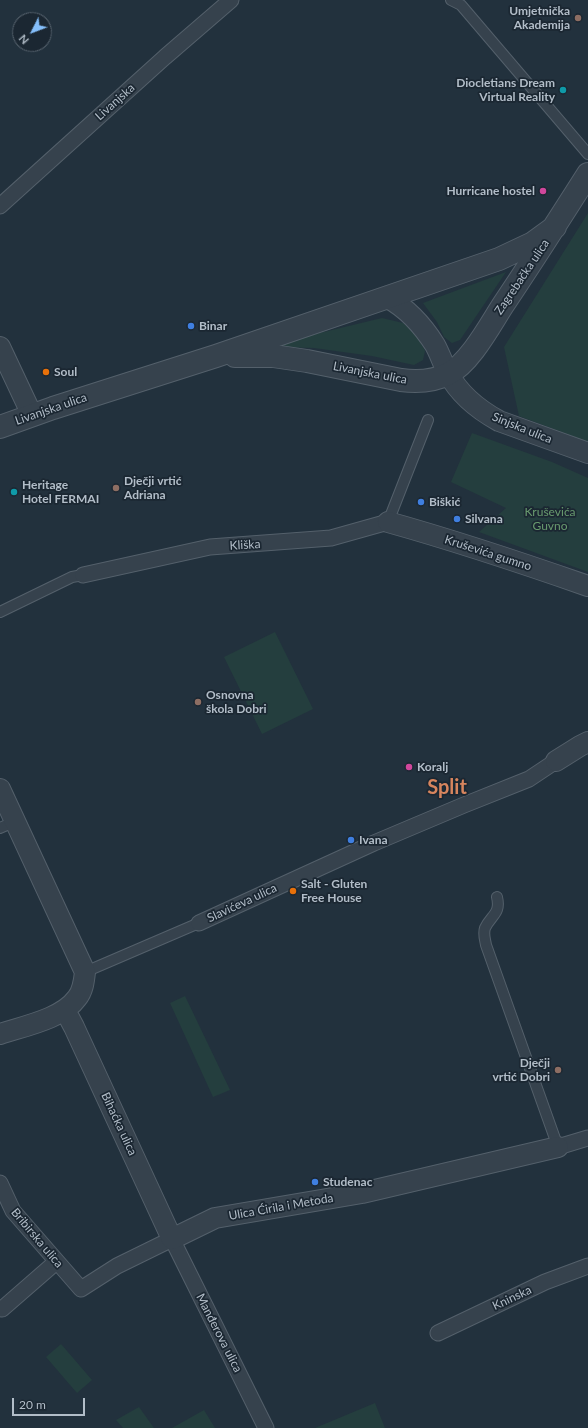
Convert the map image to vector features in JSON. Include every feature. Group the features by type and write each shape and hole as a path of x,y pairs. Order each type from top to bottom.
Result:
{"street":[{"name":"Livanjska","path":"0,206 165,57 231,0"},
{"name":"Zagrebačka ulica","path":"448,374 462,363 471,353 555,227 588,174"},
{"name":"Livanjska ulica","path":"0,427 32,415 216,356 499,259 533,243 555,227"},
{"path":"388,298 401,305 423,328 435,346 448,374"},
{"path":"0,347 32,415"},
{"name":"Livanjska ulica","path":"216,356 273,356 307,361 414,382 448,374"},
{"name":"Sinjska ulica","path":"448,374 460,390 486,414 588,454"},
{"name":"Kliška","path":"83,575 210,547 331,538 388,522"},
{"name":"Kruševića gumno","path":"388,522 483,550 588,586"},
{"name":"Slavićeva ulica","path":"199,923 374,843 464,804 529,779 588,742"},
{"path":"0,789 8,824 85,972 84,985 78,998 65,1010 50,1017 0,1034"},
{"name":"Bihaćka ulica","path":"65,1010 172,1239"},
{"name":"Ulica Ćirila i Metoda","path":"81,1289 117,1266 215,1218 362,1194 558,1147 588,1138"},
{"name":"Bribirska ulica","path":"0,1183 13,1211 81,1289"},
{"name":"Manđerova ulica","path":"172,1239 266,1428"},
{"path":"2,1309 56,1262"},
{"name":"Kninska","path":"438,1333 545,1282 588,1266"}],"lane":[{"path":"450,0 461,5 588,154"},
{"path":"388,522 428,420"},
{"name":"Kliška","path":"0,612 72,577 83,575"},
{"path":"497,897 499,905 495,916 485,929 484,937 558,1147"},
{"name":"Slavićeva ulica","path":"85,972 199,923"}],"green space":[{"path":"588,213 588,442 519,416 504,347"},
{"path":"506,272 460,340 452,343 444,337 437,322 423,303"},
{"path":"382,318 403,323 416,334 425,351 423,360 414,365 372,356 314,348 275,347 274,344"},
{"name":"Kruševića Guvno","path":"472,433 552,462 588,478 588,572 479,532 506,508 451,482"},
{"path":"275,632 313,709 262,734 224,657"},
{"path":"185,996 230,1090 213,1097 170,1003"},
{"path":"61,1344 92,1380 77,1393 46,1357"},
{"path":"375,1403 385,1428 315,1428"},
{"path":"139,1407 154,1428 123,1428 116,1420"},
{"path":"204,1410 215,1428 172,1428"}],"place":[{"name":"Umjetnička Akademija","path":"578,18"},
{"name":"Diocletians Dream Virtual Reality","path":"563,90"},
{"name":"Hurricane hostel","path":"543,191"},
{"name":"Binar","path":"191,326"},
{"name":"Soul","path":"46,372"},
{"name":"Dječji vrtić Adriana","path":"116,488"},
{"name":"Heritage Hotel FERMAI","path":"14,492"},
{"name":"Biškić","path":"421,502"},
{"name":"Silvana","path":"457,519"},
{"name":"Osnovna škola Dobri","path":"198,702"},
{"name":"Koralj","path":"409,767"},
{"name":"Ivana","path":"351,840"},
{"name":"Salt - Gluten Free House","path":"293,891"},
{"name":"Dječji vrtić Dobri","path":"558,1070"},
{"name":"Studenac","path":"315,1182"}],"district":[{"name":"Split","path":"447,788"}]}
